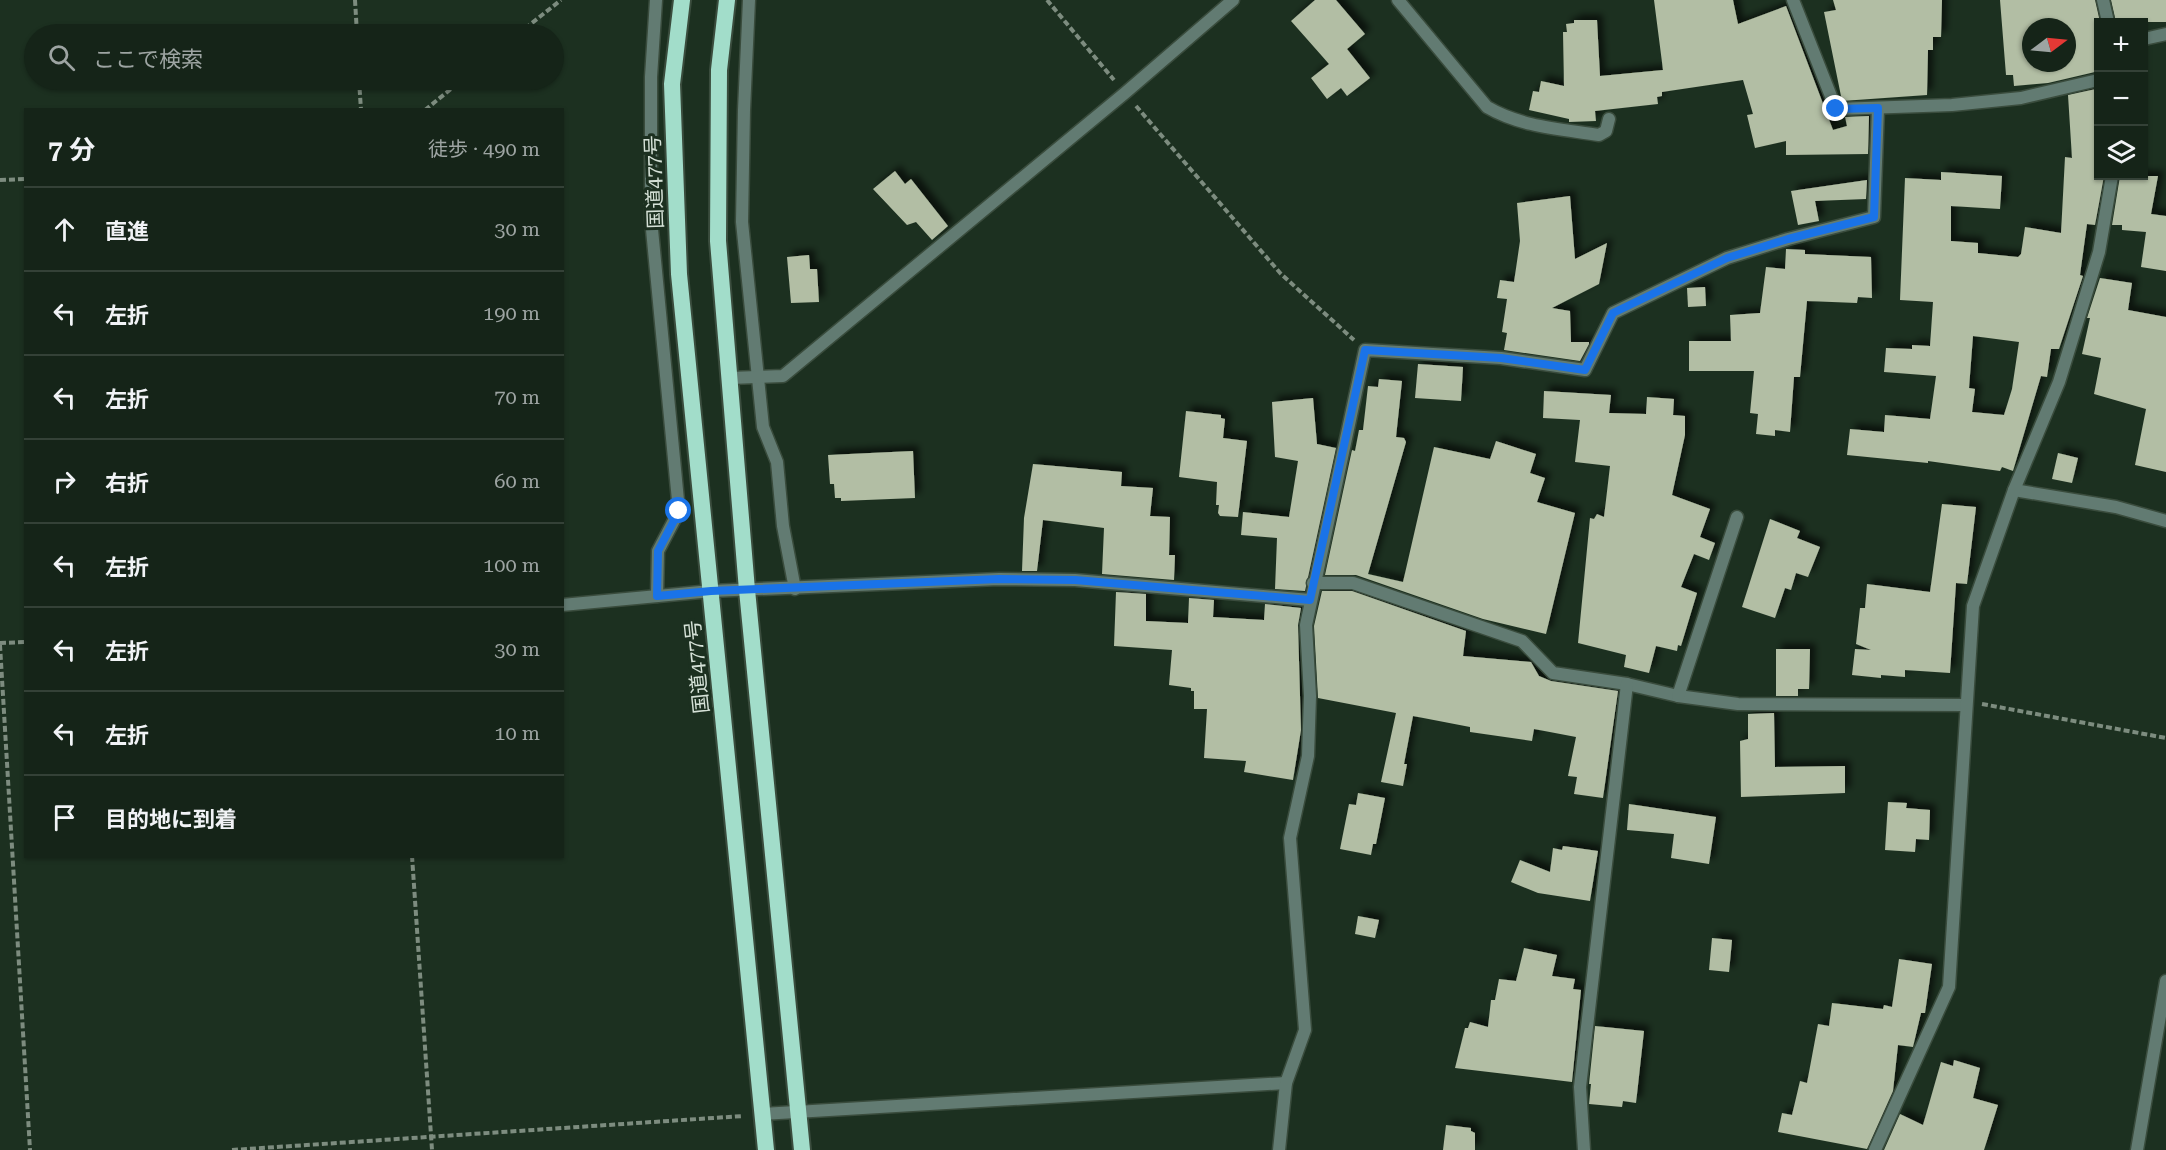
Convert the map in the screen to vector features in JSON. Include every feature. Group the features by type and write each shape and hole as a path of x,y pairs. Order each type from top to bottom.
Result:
{"highway":[{"name":"国道477号","path":"682,0 672,84 679,274 766,1150"},
{"path":"727,0 719,70 718,241 747,590 802,1150"}],"street":[{"path":"656,0 651,77 651,219 679,511 658,551 657,596"},
{"path":"749,0 742,222 763,427 777,462 783,526 795,589"},
{"path":"730,378 783,376 1125,93 1233,0"},
{"path":"1398,0 1487,107 1500,115 1516,121 1599,135 1606,131 1610,119"},
{"path":"1793,0 1836,109 2021,98 2094,81"},
{"path":"2103,0 2107,18"},
{"path":"2148,38 2166,34"},
{"path":"1279,1150 1286,1083 1305,1030 1290,838 1308,756 1310,696 1306,625 1313,583 1365,350 1501,358 1585,370 1613,313 1727,258 1788,239 1874,217 1878,108"},
{"path":"1875,1150 1949,987 1973,606 2014,490 2063,371 2099,252 2111,180"},
{"path":"2014,490 2116,507 2166,521"},
{"path":"1677,696 1737,517"},
{"path":"564,605 711,591 999,579 1075,580 1310,600"},
{"path":"1313,583 1353,583 1522,641 1553,673 1627,684 1677,696 1738,704 1966,705"},
{"path":"1584,1150 1580,1087 1627,684"},
{"path":"2137,1150 2166,981"},
{"path":"762,1114 1286,1083"}],"path":[{"path":"355,0 356,24"},
{"path":"531,24 561,0"},
{"path":"1047,0 1281,274 1365,350"},
{"path":"360,90 361,108"},
{"path":"427,108 450,90"},
{"path":"0,180 24,178"},
{"path":"24,642 0,644 30,1150"},
{"path":"1966,705 1982,704 2166,738"},
{"path":"412,858 432,1150"},
{"path":"232,1150 762,1114"}],"building":[{"path":"1315,0 1336,0 1365,34 1347,49 1370,78 1347,96 1341,88 1327,99 1311,78 1329,64 1291,21"},
{"path":"1654,0 1733,0 1738,24 1786,6 1833,130 1847,126 1845,117 1869,116 1868,154 1786,155 1786,141 1755,148 1747,115 1753,114 1743,80 1662,92 1662,96 1657,97 1658,104 1595,111 1596,121 1569,122 1569,119 1529,110 1533,91 1539,92 1541,81 1564,86 1563,32 1567,32 1566,24 1574,23 1574,20 1597,20 1600,76 1663,70"},
{"path":"1833,0 1942,0 1941,37 1933,37 1933,50 1928,50 1927,95 1842,101 1824,12 1836,10"},
{"path":"2000,0 2095,0 2099,18 2094,18 2094,72 2048,83 2014,86 2013,75 2006,75"},
{"path":"2111,0 2166,0 2166,22 2148,22 2148,18 2115,18"},
{"path":"2094,89 2094,180 2103,180 2095,225 2087,224 2080,275 2083,276 2059,349 2051,349 2047,377 2041,376 2013,471 2002,467 2000,471 1928,461 1928,463 1847,455 1850,429 1884,432 1885,415 1930,419 1936,376 1884,372 1886,348 1912,349 1912,345 1930,346 1933,302 1900,300 1905,178 1941,180 1941,172 2002,176 2000,209 1951,206 1951,241 1978,243 1978,253 2018,257 2021,254 2025,227 2061,233 2065,157 2072,158 2068,95","holes":["1973,336 2019,342 2012,389 2004,415 1972,412 1975,389 1969,388"]},
{"path":"895,171 905,184 911,179 948,226 932,240 916,222 907,225 873,189"},
{"path":"2148,176 2158,176 2151,214 2166,216 2166,271 2141,267 2146,232 2122,230 2122,225 2112,225 2119,180 2148,180"},
{"path":"1867,180 1866,199 1815,201 1819,221 1798,225 1791,191"},
{"path":"1570,196 1575,259 1607,243 1599,284 1552,308 1570,311 1571,342 1589,342 1589,344 1580,361 1504,350 1507,333 1502,332 1507,299 1497,298 1500,280 1514,282 1520,241 1517,203"},
{"path":"1786,249 1805,250 1805,254 1871,257 1872,298 1858,297 1857,303 1807,301 1800,377 1794,377 1790,432 1775,430 1775,436 1756,434 1758,414 1750,413 1754,371 1689,371 1689,341 1731,341 1730,315 1760,313 1766,267 1785,269"},
{"path":"809,255 810,269 817,269 819,302 791,303 787,257"},
{"path":"2100,278 2132,283 2128,310 2166,317 2166,472 2135,465 2146,409 2094,394 2101,358 2082,354 2090,318 2087,318"},
{"path":"1705,287 1706,306 1688,307 1687,288"},
{"path":"1418,364 1463,367 1461,401 1415,398"},
{"path":"1379,379 1402,381 1396,437 1404,438 1406,442 1368,574 1403,582 1434,447 1490,459 1496,441 1536,454 1530,473 1545,478 1537,502 1575,513 1546,634 1483,619 1356,575 1325,575 1352,450 1355,451 1359,430 1363,430 1368,386 1378,387"},
{"path":"1544,391 1611,395 1609,413 1646,414 1647,397 1674,399 1673,415 1685,416 1685,435 1672,495 1710,509 1700,537 1715,543 1709,560 1694,554 1681,587 1697,593 1681,646 1678,645 1677,651 1656,646 1649,673 1624,667 1626,655 1578,643 1590,518 1594,519 1597,514 1604,517 1610,466 1575,462 1580,420 1543,418"},
{"path":"1313,398 1317,444 1336,448 1305,591 1275,589 1277,538 1241,535 1243,512 1289,517 1298,461 1275,457 1272,402"},
{"path":"1186,411 1221,415 1221,418 1225,419 1223,438 1247,441 1238,517 1220,516 1218,513 1217,482 1179,477"},
{"path":"913,451 915,498 841,501 841,498 835,498 834,484 830,484 828,455"},
{"path":"2058,453 2078,458 2072,483 2052,479"},
{"path":"1033,464 1122,472 1121,486 1153,488 1150,516 1170,517 1169,555 1175,555 1174,580 1102,574 1104,528 1043,520 1037,571 1022,571 1024,518"},
{"path":"1942,504 1976,507 1967,584 1956,583 1950,673 1905,670 1905,677 1881,675 1881,678 1852,675 1855,649 1871,650 1856,644 1860,608 1865,608 1867,584 1930,592"},
{"path":"1770,519 1800,531 1797,538 1820,547 1808,577 1796,573 1791,590 1785,588 1775,618 1742,607"},
{"path":"1322,591 1352,591 1466,631 1463,656 1531,662 1539,676 1551,681 1618,691 1603,798 1574,794 1577,777 1568,776 1576,737 1534,729 1532,741 1470,732 1470,727 1413,716 1404,764 1407,764 1403,786 1381,782 1396,713 1318,698 1314,626"},
{"path":"1116,592 1146,594 1146,621 1188,623 1189,598 1214,600 1213,617 1264,620 1265,604 1301,608 1298,625 1301,730 1293,780 1244,772 1246,761 1204,758 1207,709 1194,709 1194,691 1191,691 1191,688 1169,685 1172,650 1114,646"},
{"path":"1776,649 1810,649 1809,689 1798,689 1798,696 1776,696"},
{"path":"1774,713 1775,767 1845,766 1845,793 1741,797 1740,741 1748,739 1748,714"},
{"path":"1358,793 1385,798 1376,844 1373,844 1371,855 1340,849 1349,804 1356,805"},
{"path":"1888,802 1907,803 1906,808 1930,810 1929,840 1916,839 1915,852 1885,850"},
{"path":"1629,804 1716,817 1709,864 1671,858 1674,834 1627,830"},
{"path":"1563,846 1598,851 1590,901 1538,893 1511,882 1520,860 1550,872 1553,848 1562,850"},
{"path":"1358,916 1379,920 1375,938 1355,934"},
{"path":"1712,938 1732,940 1729,972 1709,970"},
{"path":"1524,948 1557,955 1552,976 1575,979 1573,989 1581,990 1572,1082 1455,1068 1465,1028 1468,1028 1470,1022 1488,1027 1491,1000 1495,1000 1499,979 1516,981"},
{"path":"1899,959 1932,964 1925,1013 1921,1013 1913,1047 1898,1045 1893,1091 1867,1149 1778,1132 1782,1113 1792,1115 1800,1081 1807,1083 1818,1024 1829,1026 1832,1003 1883,1009 1884,1005 1892,1007"},
{"path":"1595,1026 1644,1031 1636,1103 1623,1101 1622,1107 1589,1104"},
{"path":"1954,1060 1980,1068 1973,1098 1998,1105 1984,1150 1884,1150 1900,1114 1923,1125 1941,1062 1953,1066"},
{"path":"1446,1125 1471,1128 1471,1131 1475,1133 1475,1150 1443,1150"}],"route":[{"path":"679,511 658,551 657,596 711,591 999,579 1075,580 1310,600 1365,350 1501,358 1585,370 1613,313 1727,258 1788,239 1874,217 1878,108 1836,109"}]}
